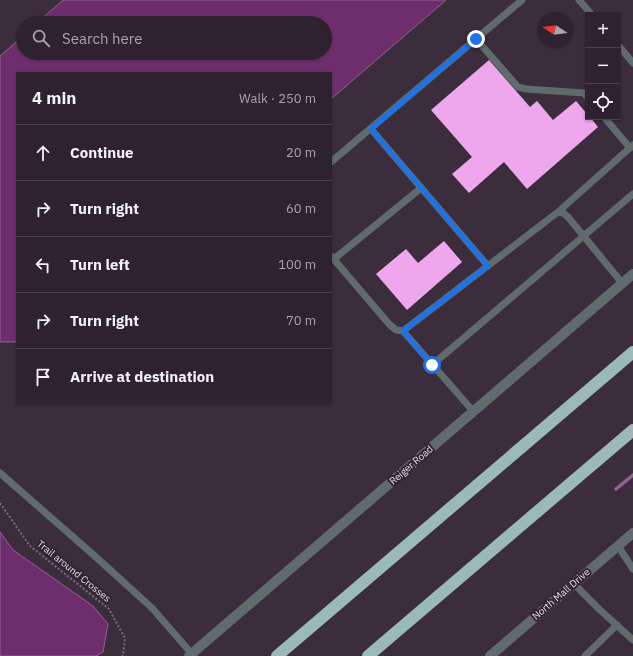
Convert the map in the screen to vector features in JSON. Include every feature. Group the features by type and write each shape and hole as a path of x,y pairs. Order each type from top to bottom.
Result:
{"highway":[{"path":"278,656 633,352"},
{"path":"368,656 633,430"}],"street":[{"name":"Reiger Road","path":"191,655 633,274"},
{"name":"North Mall Drive","path":"490,656 633,533"}],"lane":[{"path":"332,161 522,0"},
{"path":"579,0 589,12"},
{"path":"476,39 518,87 585,95"},
{"path":"620,48 633,63"},
{"path":"403,331 558,212 631,146 607,120"},
{"path":"371,129 488,266"},
{"path":"421,188 332,257 389,324 396,330 403,331 473,411"},
{"path":"432,365 633,194"},
{"path":"558,212 563,213 622,283"},
{"path":"0,473 152,608 191,655"},
{"path":"618,546 633,569"},
{"path":"574,584 633,640"},
{"path":"585,656 617,625"}],"path":[{"name":"Trail around Crosses","path":"0,503 30,546 109,609 125,638 122,656"}],"shaded area":[{"path":"63,0 446,0 332,98 332,72 16,72 16,342 0,342 0,56 16,42 16,60 332,60 332,16 45,16"},
{"path":"0,532 13,550 93,606 108,624 103,652 96,656 0,656"}],"building":[{"path":"489,60 530,107 537,101 553,120 576,101 585,112 585,120 592,120 598,127 527,189 504,162 469,193 452,174 472,157 431,110"},
{"path":"444,241 462,262 407,310 376,274 406,249 418,263"}],"waterway":[{"path":"616,489 633,475"}],"route":[{"path":"432,365 403,331 488,266 371,129 476,39"}]}
